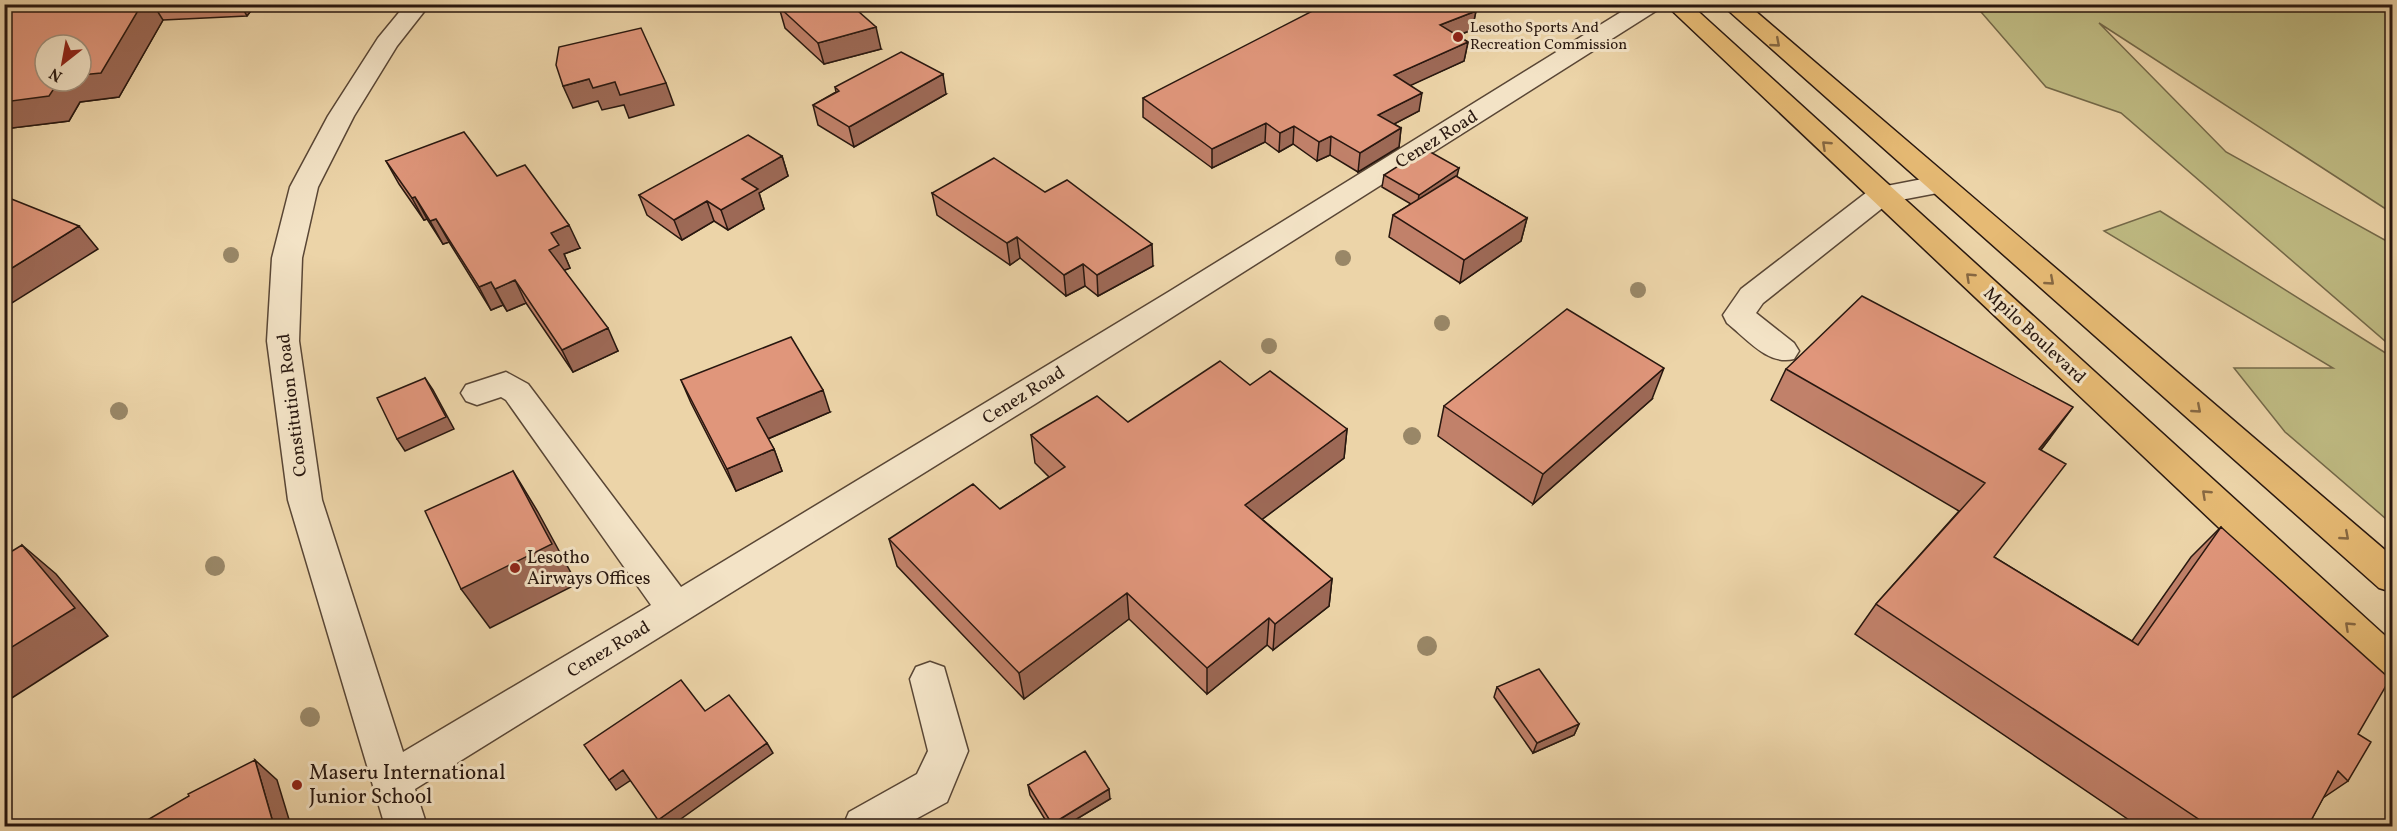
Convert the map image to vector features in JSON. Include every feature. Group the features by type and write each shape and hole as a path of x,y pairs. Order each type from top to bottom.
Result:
{"highway":[{"name":"Mpilo Boulevard","path":"1676,4 2392,666"},
{"path":"1732,4 2392,577"}],"street":[{"name":"Constitution Road","path":"406,826 305,500 283,341 287,258 304,188 341,116 375,61 419,4"},
{"name":"Cenez Road","path":"392,780 676,610 1236,266 1651,4"},
{"path":"1783,351 1738,315 1752,296 1881,195 1938,185"},
{"path":"477,393 506,384 517,392 676,610"},
{"path":"864,826 932,788 948,751 930,679"}],"shaded area":[{"path":"1975,5 2392,5 2392,213 2099,23 2226,152 2392,244 2392,347 2121,113 2046,87"},
{"path":"2160,211 2392,357 2392,524 2285,432 2234,368 2333,368 2104,231"}],"building":[{"path":"4,4 142,4 101,73 93,74 93,33 33,33 33,93 51,93 49,96 4,102"},
{"path":"785,4 850,4 876,27 818,43 779,7"},
{"path":"1326,4 1346,4 1353,8 1363,4 1465,4 1476,11 1440,25 1468,42 1394,75 1422,93 1378,115 1401,128 1360,153 1331,136 1319,142 1294,126 1280,133 1266,123 1212,149 1143,98"},
{"path":"641,28 666,83 620,95 615,82 593,88 589,79 563,86 556,65 559,47"},
{"path":"901,52 943,74 849,127 813,105 839,91 835,87"},
{"path":"464,132 497,176 525,165 569,225 551,233 559,245 549,250 608,328 562,350 515,280 495,289 491,282 479,287 436,219 430,221 415,197 412,198 386,161"},
{"path":"748,135 782,156 742,179 758,189 721,210 707,201 674,220 639,195"},
{"path":"1425,149 1459,168 1419,195 1384,175"},
{"path":"994,158 1045,192 1067,180 1152,244 1097,275 1083,264 1064,275 1017,237 1007,243 932,193"},
{"path":"1456,176 1527,218 1464,260 1393,215"},
{"path":"4,196 79,226 4,273"},
{"path":"1862,296 2073,407 2039,449 2066,464 1994,557 2138,645 2221,527 2390,679 2358,734 2371,742 2348,781 2338,771 2308,826 2209,826 1876,604 1985,483 1786,369"},
{"path":"1567,309 1664,368 1543,474 1444,406"},
{"path":"791,337 823,390 757,418 774,449 727,469 681,380"},
{"path":"1220,361 1250,385 1270,371 1347,429 1245,505 1332,579 1275,624 1269,618 1207,668 1127,593 1019,673 889,539 973,484 1000,509 1065,467 1031,435 1097,396 1128,422"},
{"path":"425,378 446,417 397,439 377,398"},
{"path":"513,471 552,544 461,589 425,511"},
{"path":"22,545 75,608 4,652 4,556"},
{"path":"1539,669 1579,724 1537,743 1497,687"},
{"path":"681,680 705,711 729,695 767,743 658,820 623,770 609,780 584,745"},
{"path":"1085,751 1109,789 1052,824 1028,785"},
{"path":"255,760 274,826 137,826 189,796 188,794"}],"place":[{"name":"Lesotho Sports And Recreation Commission","path":"1458,37"},
{"name":"Lesotho Airways Offices","path":"515,568"},
{"name":"Maseru International Junior School","path":"297,785"}]}
